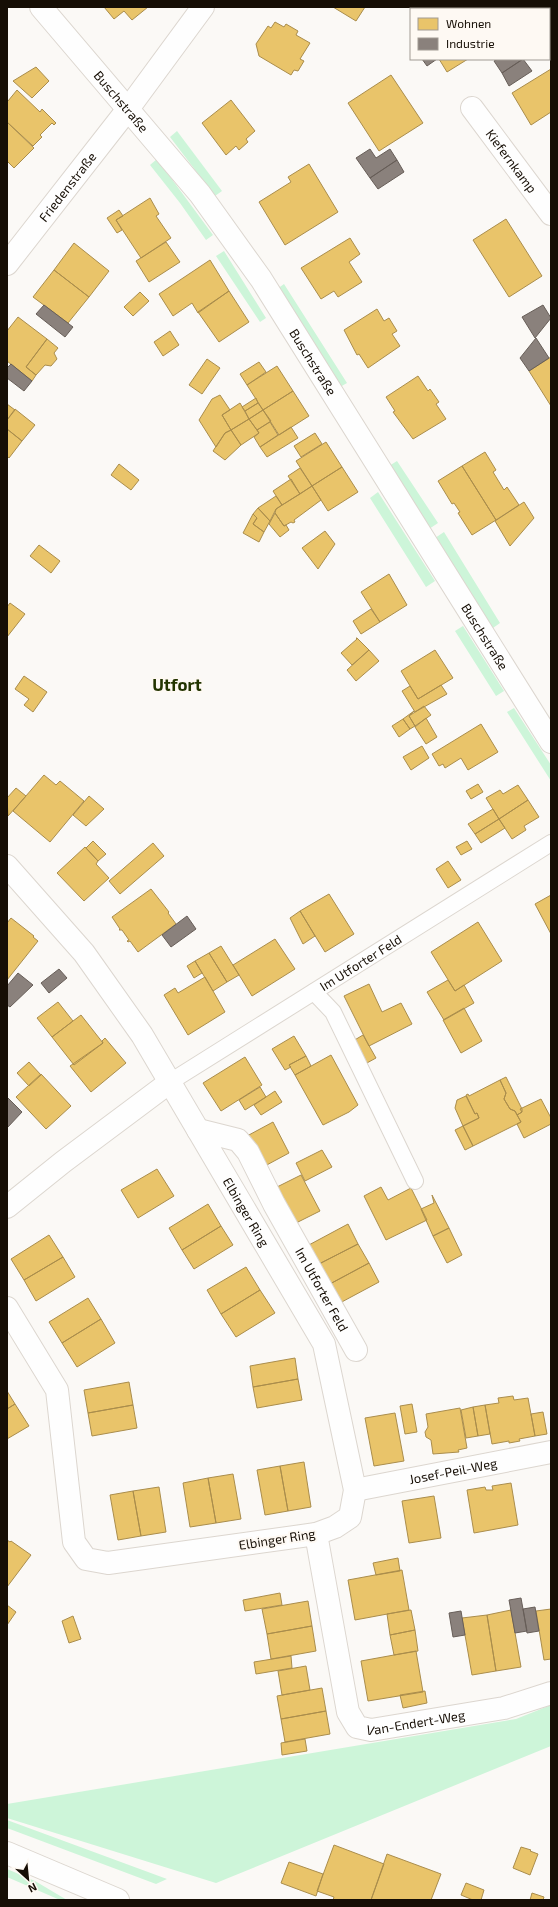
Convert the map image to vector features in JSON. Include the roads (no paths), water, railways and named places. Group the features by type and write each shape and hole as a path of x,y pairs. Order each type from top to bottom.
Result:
{"street":[{"name":"Buschstraße","path":"41,7 200,194 261,278 551,742"},
{"name":"Friedenstraße","path":"7,264 128,109 203,7"},
{"name":"Kiefernkamp","path":"472,108 551,214"},
{"path":"7,866 84,953 142,1035 170,1082"},
{"name":"Elbinger Ring","path":"7,1308 57,1390 74,1542 86,1559 108,1563 316,1534 335,1528 350,1517 355,1490 324,1344 170,1082"},
{"name":"Im Utforter Feld","path":"7,1207 63,1162 170,1082"},
{"name":"Im Utforter Feld","path":"198,1130 238,1140 248,1152 274,1204 356,1350"},
{"name":"Josef-Peil-Weg","path":"355,1490 551,1452"},
{"name":"Van-Endert-Weg","path":"316,1534 348,1712 357,1727 371,1730 504,1708 551,1693"},
{"path":"7,1853 118,1900"}],"lane":[{"name":"Im Utforter Feld","path":"170,1082 551,843"},
{"path":"314,992 333,1012 415,1181"}],"district":[{"name":"Utfort","path":"177,685"}]}
